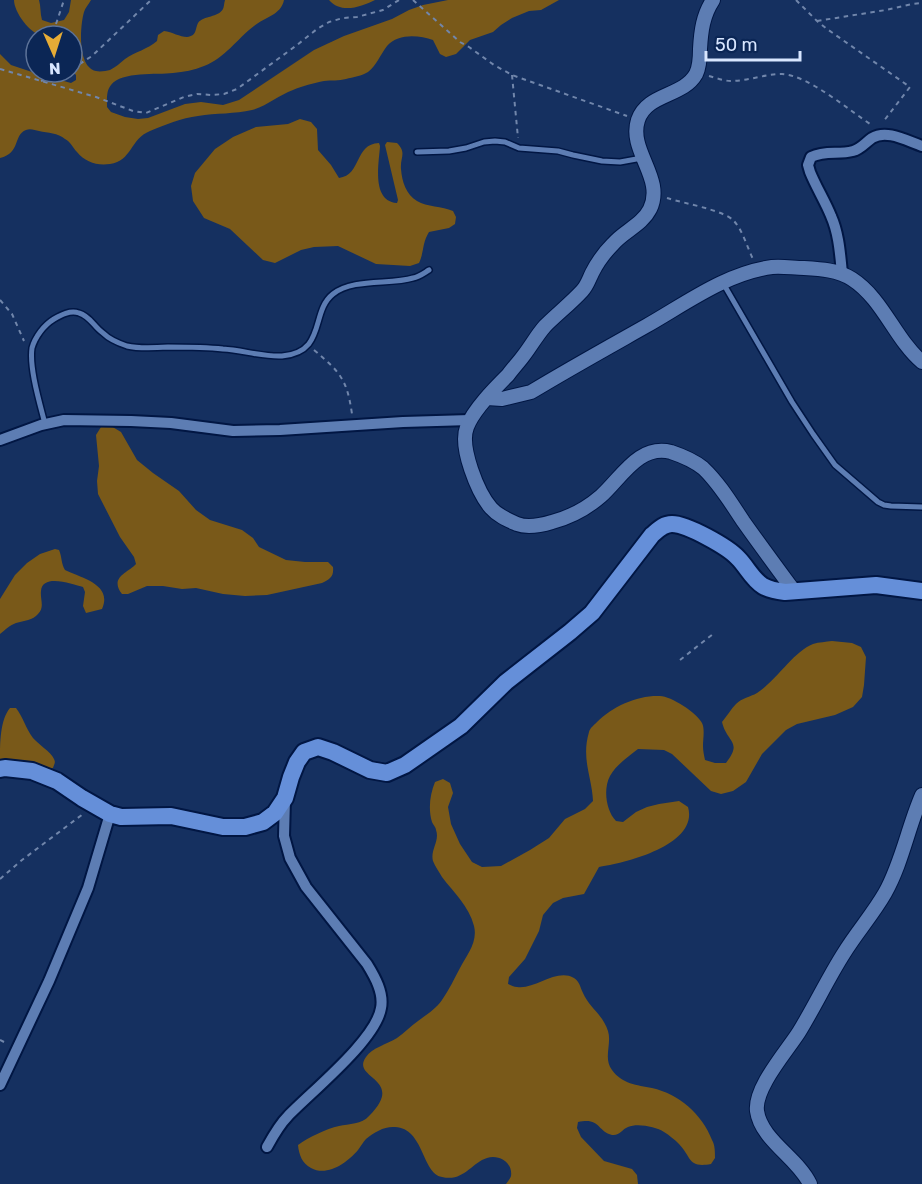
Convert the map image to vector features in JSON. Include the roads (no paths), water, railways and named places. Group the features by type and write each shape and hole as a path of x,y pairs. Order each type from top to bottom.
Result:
{"main road":[{"path":"713,0 706,11 702,25 700,63 697,73 683,88 652,102 638,120 638,142 654,186 650,209 641,221 615,242 594,270 584,289 543,328 523,358 487,398 470,420 466,429 465,447 482,496 492,510 504,519 522,526 546,524 570,517 588,506 604,493 618,476 651,452 664,451 684,456 716,481 795,591"},
{"path":"487,398 502,399 531,392 695,297 723,283 758,270 775,267 809,268 843,273 861,285 906,345 922,362"},
{"path":"0,769 32,771 57,781 103,810 121,817 171,816 223,827 245,827 263,822 275,813 285,798 297,762 304,752 318,747 369,770 387,773 405,765 461,726 506,682 592,613 652,535 662,526 673,524 691,529 726,547 737,556 755,580 772,590 795,591 876,585 922,591"},
{"path":"810,1184 792,1159 767,1133 759,1120 757,1107 760,1094 768,1077 800,1031 845,951 885,893 897,869 922,795"}],"street":[{"path":"843,273 835,227 808,165 811,158 825,153 855,151 879,135 887,135 922,146"},
{"path":"0,440 45,424 64,420 171,423 233,431 470,420"},
{"path":"267,1147 275,1131 287,1117 362,1042 378,1019 382,1006 378,985 367,964 306,887 290,858 284,836 285,798"},
{"path":"0,1085 49,981 88,888 103,810"}],"lane":[{"path":"417,152 449,151 495,141 602,161 620,162 644,158"},
{"path":"45,424 32,362 32,348 47,323 69,312 83,314 101,332 120,344 130,347 226,349 283,356 308,345 316,330 323,307 331,295 339,290 357,285 411,279 429,270"},
{"path":"723,283 792,402 835,465 884,505 922,507"}]}
